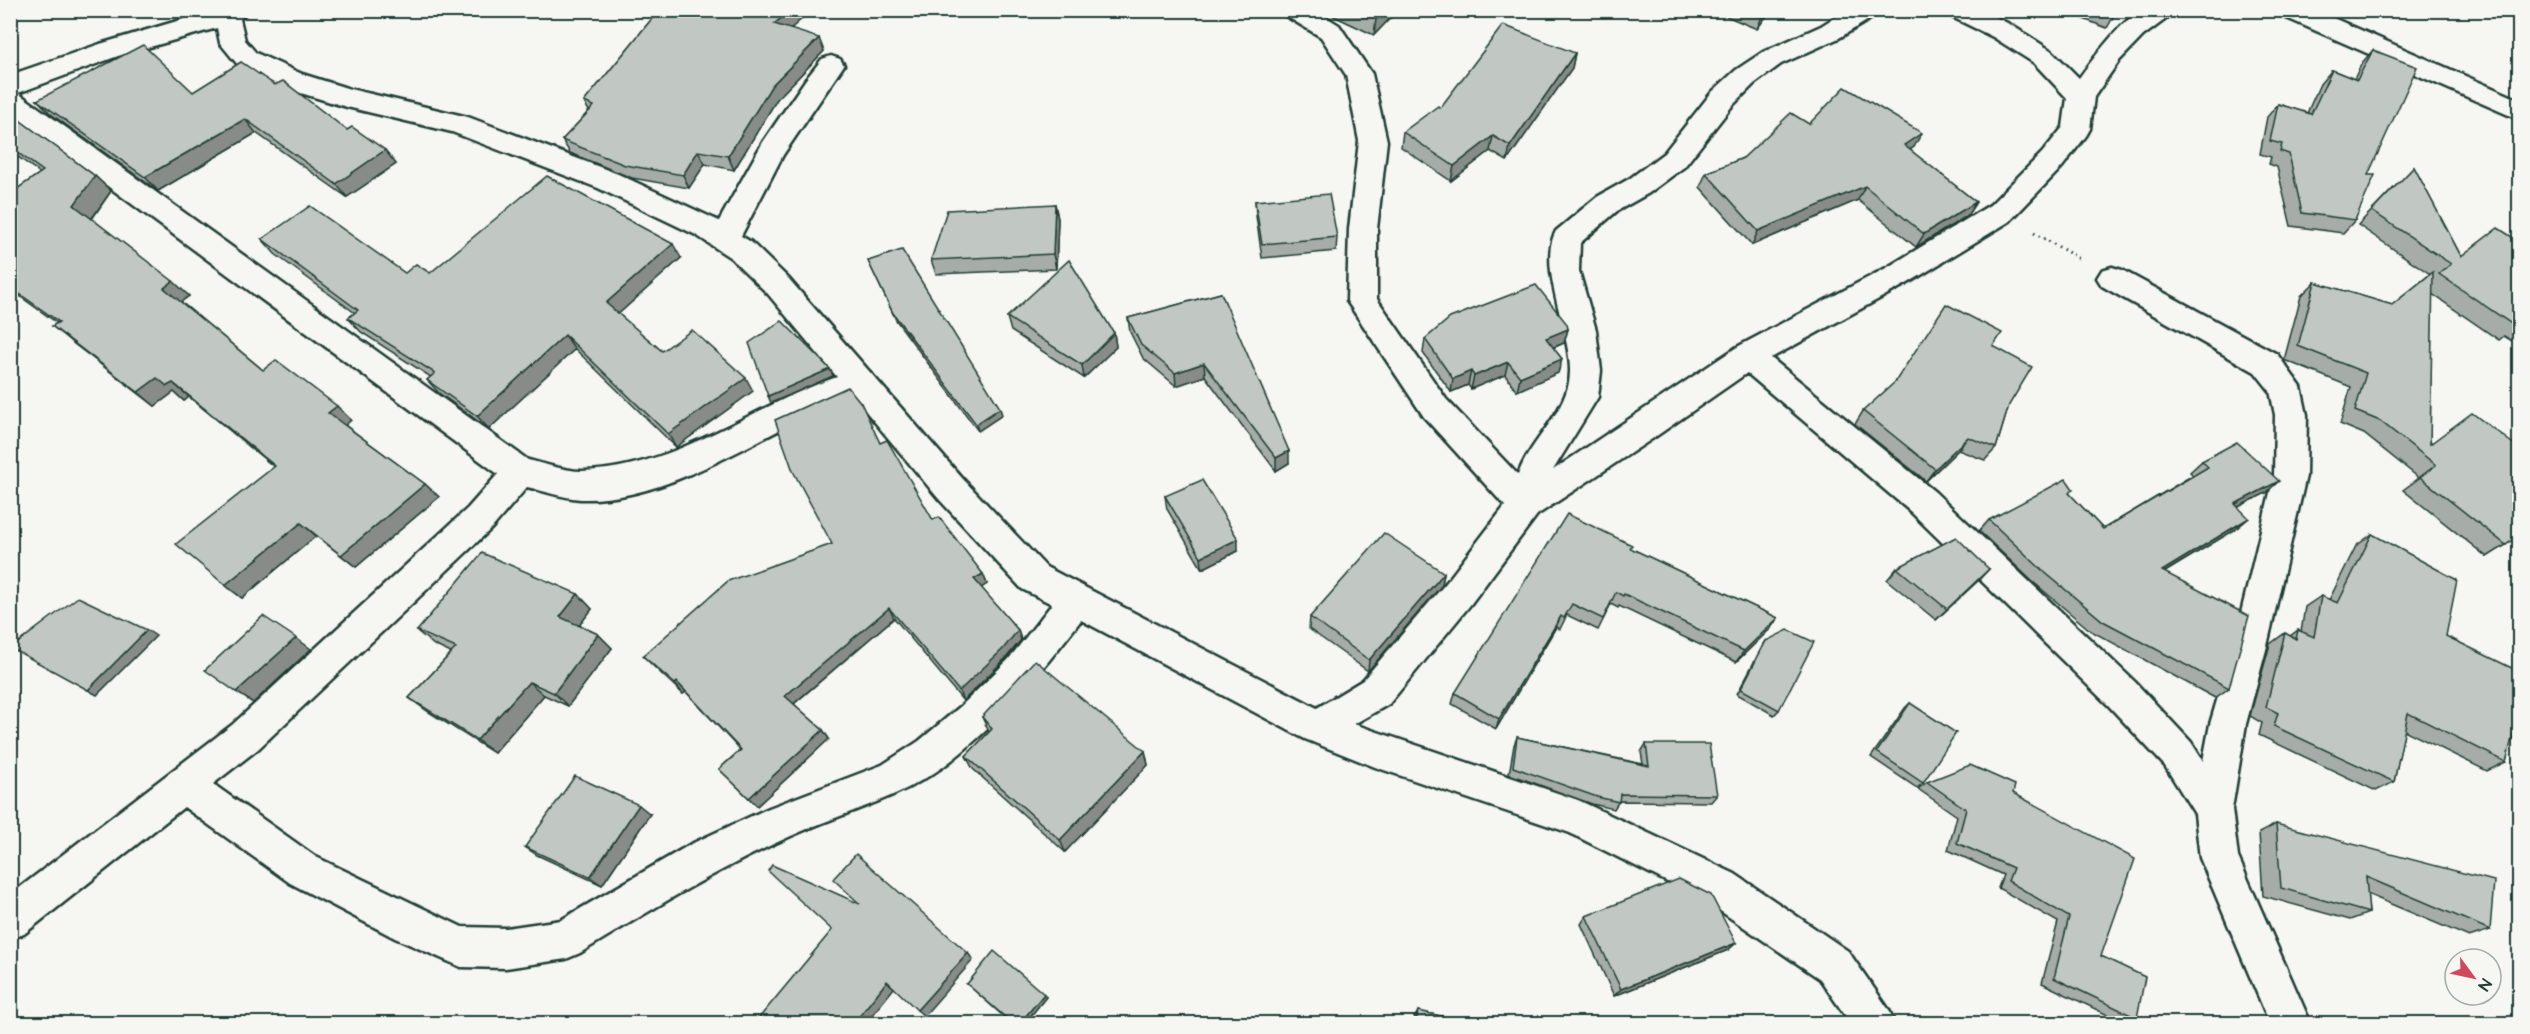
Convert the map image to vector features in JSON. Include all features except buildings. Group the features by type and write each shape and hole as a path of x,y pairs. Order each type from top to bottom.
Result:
{"street":[{"path":"1295,10 1330,31 1359,74 1373,141 1363,229 1362,301 1435,408 1525,505"},
{"path":"1318,727 1376,692 1458,594 1525,505 1537,468 1582,397 1586,372 1581,330 1564,272 1566,239 1607,204 1640,186 1674,160 1722,99 1745,78 1772,58 1830,32 1866,10"},
{"path":"1959,10 2002,31 2043,57 2081,96"},
{"path":"1525,505 1749,356 1898,275 2000,213 2052,160 2076,129 2081,96 2110,55 2133,30 2161,10"},
{"path":"2290,10 2520,111"},
{"path":"10,86 53,68 231,13 233,43 247,59 292,81 347,98 458,124 618,185 688,218 741,250 778,286 950,488 1034,578 1318,727 1375,750 1578,818 1721,888 1834,965 1875,1023"},
{"path":"725,239 771,150 809,92 831,65"},
{"path":"10,100 520,472 580,485 628,480 669,469 814,398 861,382"},
{"path":"2112,278 2266,363 2285,387 2291,415 2290,476 2250,646 2228,724 2213,809 2219,858 2291,1023"},
{"path":"1749,356 1923,502 2122,694 2178,754 2213,809"},
{"path":"10,920 245,737 480,518 520,472"},
{"path":"183,785 303,870 409,924 461,947 506,948 566,939 704,857 782,821 894,778 932,753 974,718 1020,671 1076,600"}],"path":[{"path":"2000,213 2112,278"}]}
